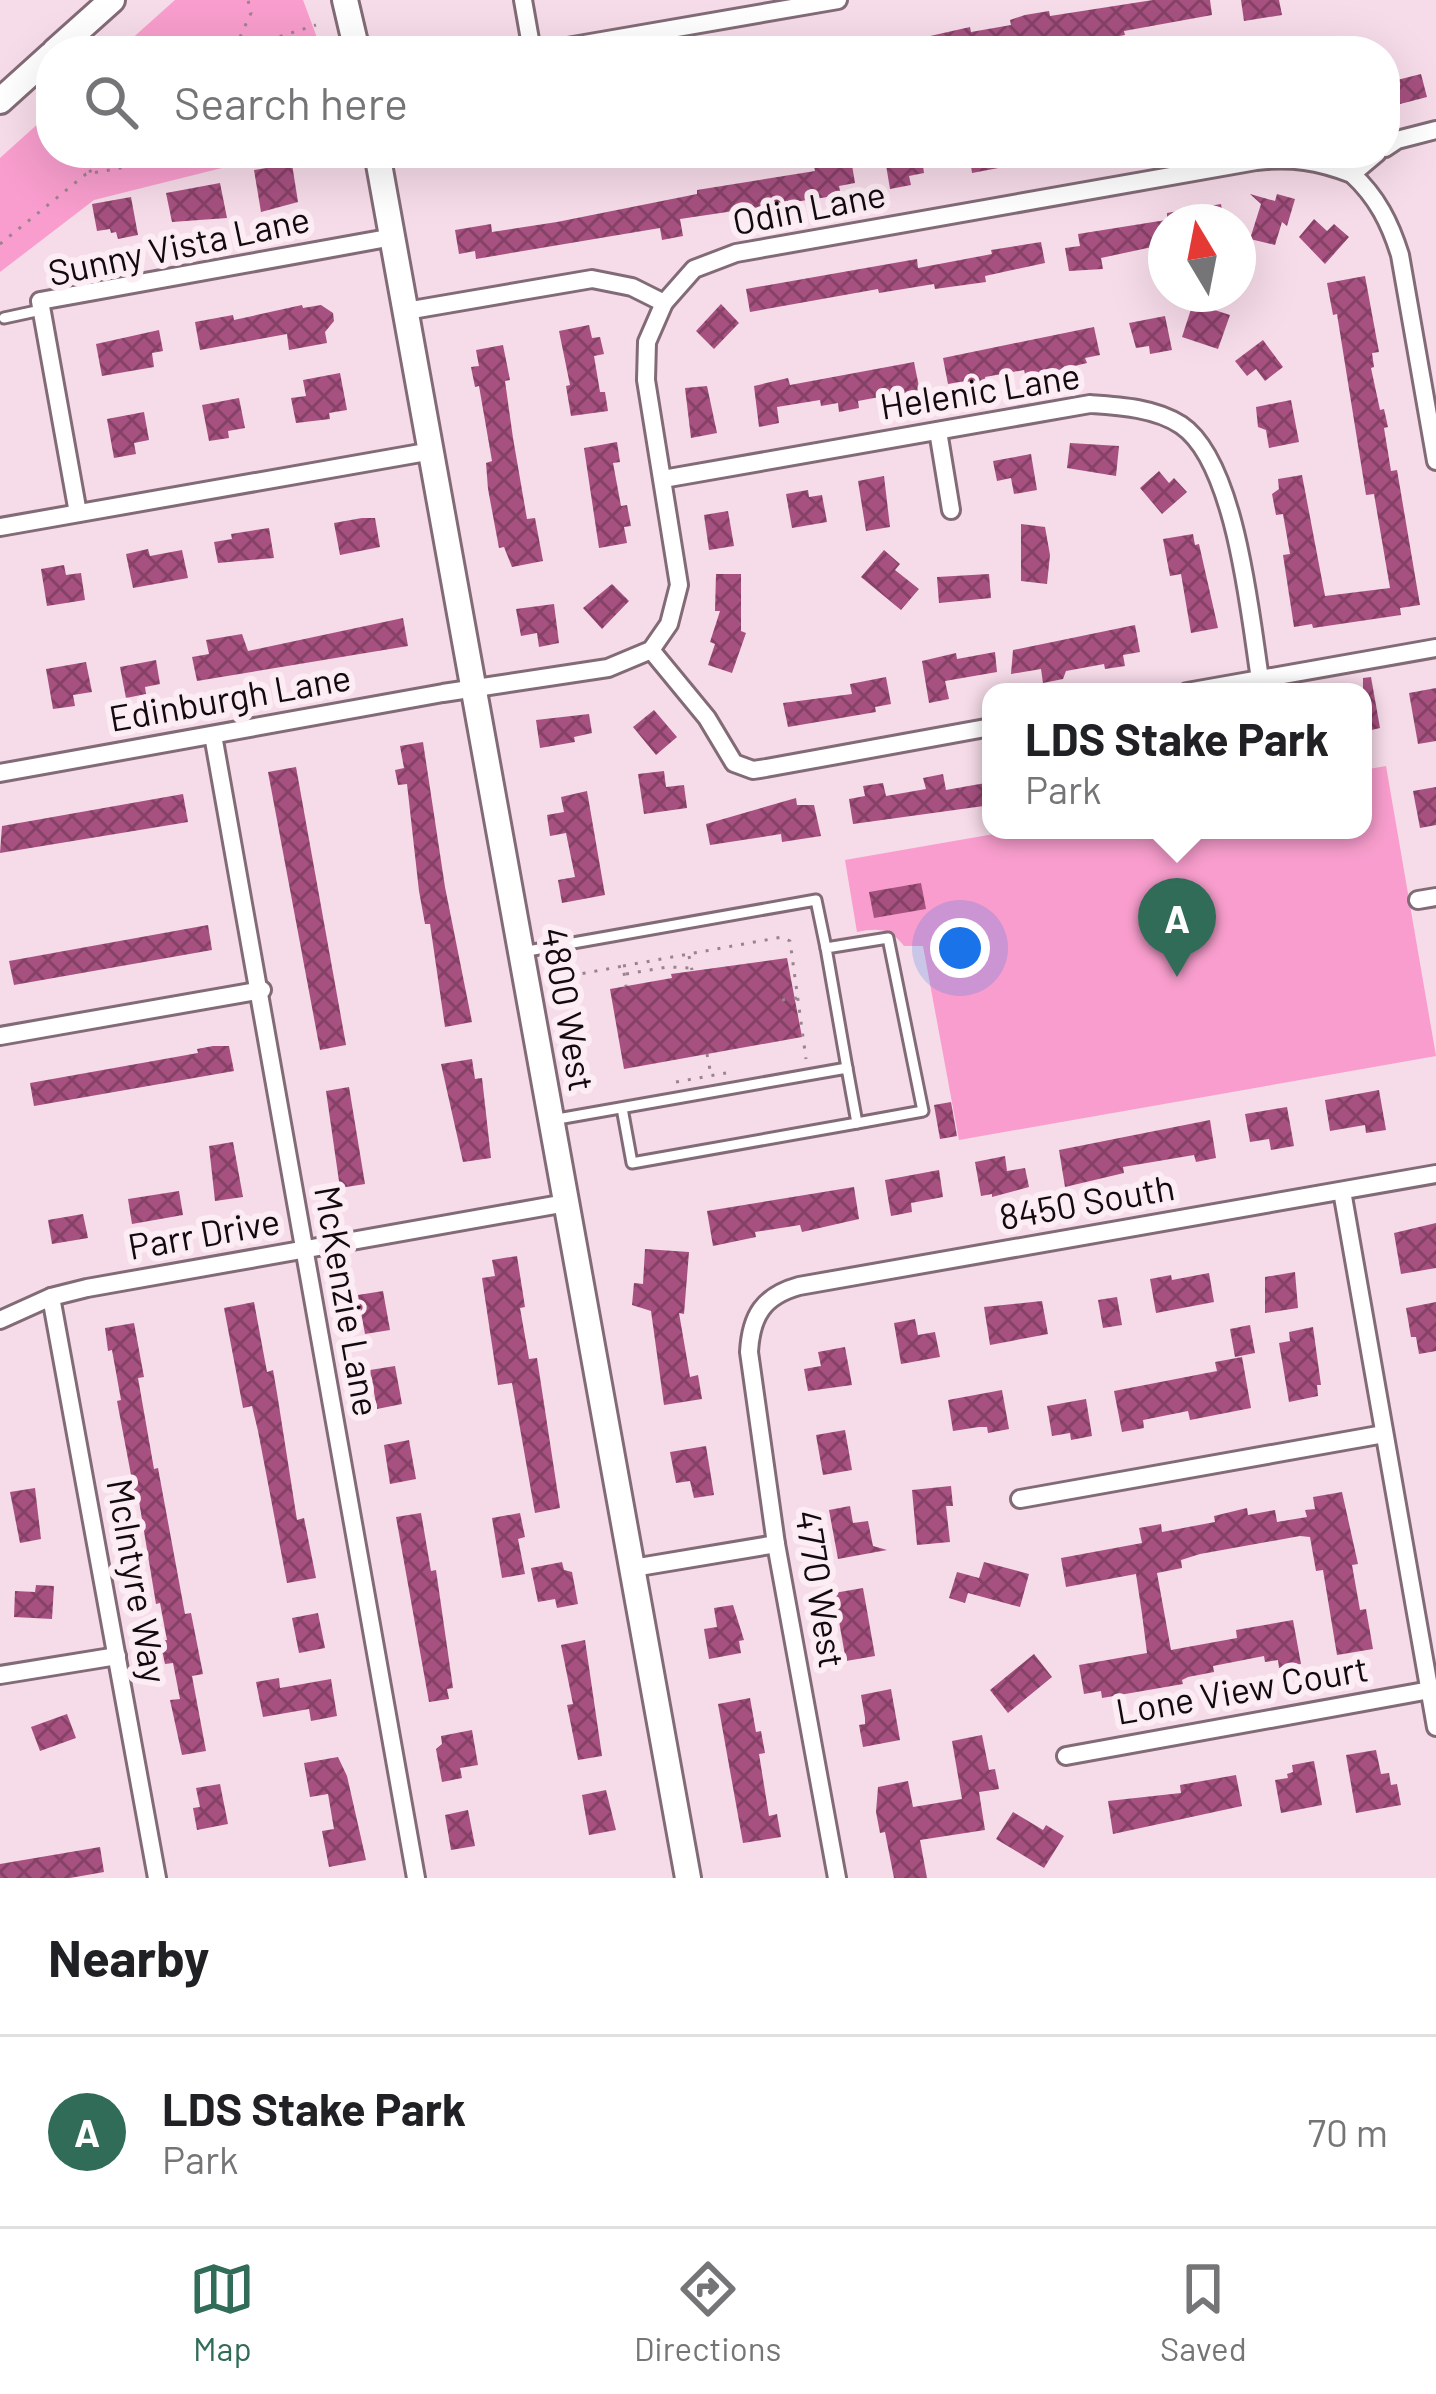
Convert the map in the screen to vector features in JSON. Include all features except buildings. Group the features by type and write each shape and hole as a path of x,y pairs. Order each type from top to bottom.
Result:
{"street":[{"path":"72,36 112,0"},
{"path":"345,0 353,36"},
{"path":"523,0 529,36"},
{"path":"630,36 838,0"},
{"path":"0,100 36,68"},
{"path":"1400,139 1436,130"},
{"name":"4800 West","path":"380,168 688,1878"},
{"name":"Odin Lane","path":"664,303 694,269 736,253 1216,168"},
{"name":"Odin Lane","path":"1336,168 1352,174"},
{"path":"1359,168 1352,174 1374,197 1391,226 1400,255 1436,461"},
{"name":"Sunny Vista Lane","path":"78,513 40,301 393,237"},
{"path":"406,311 592,279 632,287 664,303 650,332 646,366 679,585 669,624 651,650 707,718 734,763 766,768 982,729"},
{"name":"Helenic Lane","path":"663,479 1090,404 1150,412 1181,425 1214,469 1228,501 1260,679"},
{"path":"938,431 952,510"},
{"path":"0,527 431,451"},
{"path":"1238,683 1436,648"},
{"name":"Edinburgh Lane","path":"0,773 608,668 651,650"},
{"name":"McKenzie Lane","path":"213,734 416,1878"},
{"path":"0,1036 262,990"},
{"name":"8450 South","path":"757,1311 769,1299 800,1286 1436,1174"},
{"path":"1342,1191 1436,1727"},
{"name":"Parr Drive","path":"0,1320 51,1297 566,1203"},
{"name":"McIntyre Way","path":"51,1297 157,1878"},
{"name":"4770 West","path":"757,1311 749,1352 776,1544 836,1878"},
{"path":"1020,1499 1384,1434"},
{"path":"633,1568 776,1544"},
{"path":"0,1675 116,1656"},
{"name":"Lone View Court","path":"1066,1756 1430,1690"}],"lane":[{"path":"4,318 41,310"},
{"path":"522,952 816,900 857,1123"},
{"path":"622,1108 632,1162 922,1111 888,938 826,949"},
{"path":"552,1120 848,1068"}],"path":[{"path":"240,36 251,13 248,0"},
{"path":"278,36 316,25"},
{"path":"0,244 95,168"},
{"path":"86,174 115,168"},
{"path":"559,978 782,937 790,941 809,1059 790,1062"},
{"path":"624,975 668,967 692,969 689,954"},
{"path":"623,966 626,986"},
{"path":"782,1000 799,997"},
{"path":"707,1054 711,1076"},
{"path":"667,1083 730,1072"}],"shaded area":[{"path":"175,0 303,0 316,36 135,36"},
{"path":"36,126 36,168 222,168 94,200 0,272 0,158"},
{"path":"1386,766 1436,1056 959,1140 923,946 904,946 883,931 857,932 845,860 982,836 1372,839 1372,768"}],"place":[{"name":"LDS Stake Park","path":"1177,977"}]}
